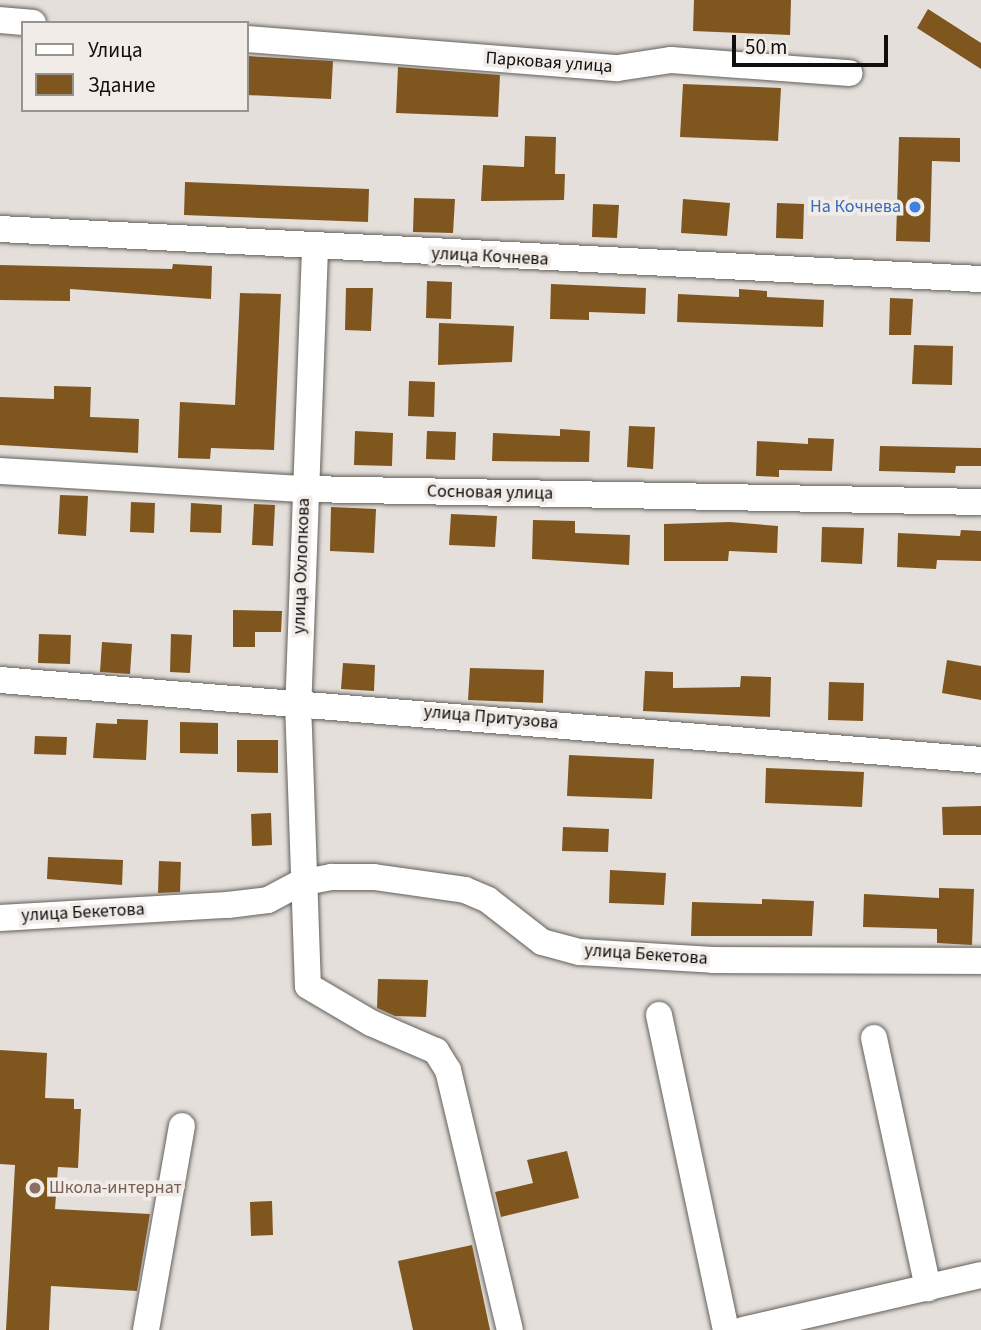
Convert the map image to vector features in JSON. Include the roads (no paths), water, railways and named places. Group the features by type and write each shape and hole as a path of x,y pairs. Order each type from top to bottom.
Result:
{"street":[{"path":"0,20 21,22"},
{"name":"Парковая улица","path":"248,39 618,68 671,60 850,73"},
{"name":"улица Кочнева","path":"0,229 315,249 981,279"},
{"name":"улица Охлопкова","path":"315,249 298,702 300,883 308,986 371,1023 436,1051 448,1069 510,1330"},
{"name":"Сосновая улица","path":"0,471 305,489 981,502"},
{"name":"улица Притузова","path":"0,680 298,702 981,760"},
{"name":"улица Бекетова","path":"0,918 228,905 268,900 300,883 374,877 465,890 488,900 542,942 616,956 981,961"},
{"path":"659,1015 726,1330"},
{"path":"874,1038 928,1288"},
{"path":"146,1330 182,1126"},
{"path":"743,1330 981,1275"}],"place":[{"name":"На Кочнева","path":"915,207"},
{"name":"Школа-интернат","path":"35,1188"}]}
